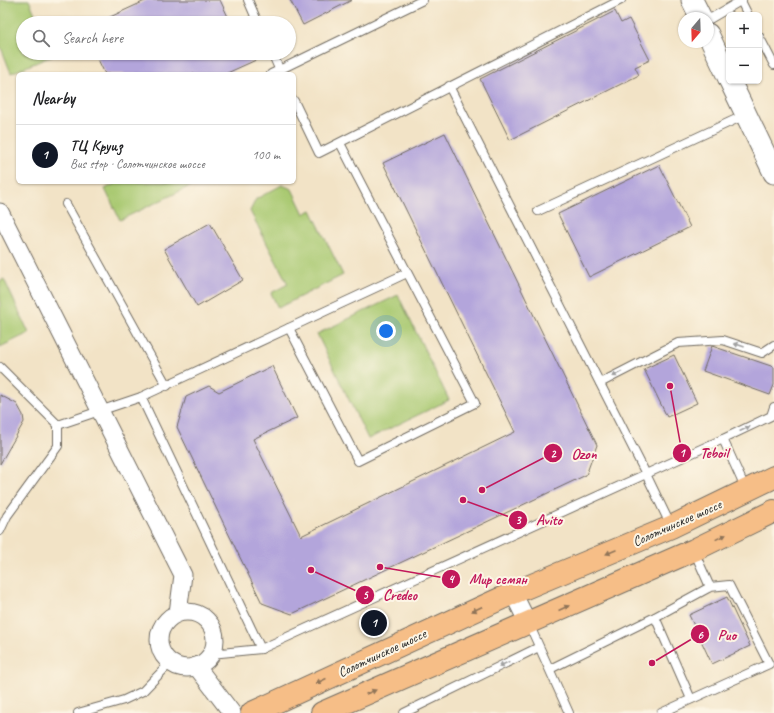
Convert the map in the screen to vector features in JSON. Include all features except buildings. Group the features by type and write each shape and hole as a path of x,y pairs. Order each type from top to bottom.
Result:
{"main road":[{"name":"Солотчинское шоссе","path":"252,713 513,593 671,527 774,478"},
{"path":"322,713 694,550 774,511"}],"street":[{"path":"692,0 698,12"},
{"path":"714,47 726,73"},
{"path":"731,84 774,173"},
{"path":"0,212 183,575 178,613"},
{"path":"513,593 528,624"},
{"path":"187,612 197,614 205,619 211,626 214,635 214,645 211,654 205,662 196,666 187,668 178,667 170,662 160,648 160,631 171,617 178,613 187,612"},
{"path":"196,666 232,713"}],"lane":[{"path":"248,0 255,16"},
{"path":"275,60 280,72 423,0"},
{"path":"296,105 319,153 621,0"},
{"path":"714,16 742,0 747,12"},
{"path":"762,42 774,65"},
{"path":"449,86 646,474 671,527"},
{"path":"538,211 745,115"},
{"path":"289,328 358,461 475,403 340,143"},
{"path":"66,204 167,386"},
{"path":"58,425 141,397 167,386 407,273"},
{"path":"600,383 678,343 723,340 762,353 774,345"},
{"path":"0,367 58,425 58,446 7,516 0,531"},
{"path":"141,397 261,649"},
{"path":"211,654 261,649 723,439 771,416 774,407"},
{"path":"723,439 747,490"},
{"path":"694,550 710,587"},
{"path":"550,669 655,617 710,587 729,585 768,664 661,713"},
{"path":"655,617 691,699"},
{"path":"528,624 569,713"},
{"path":"404,713 539,647"},
{"path":"78,713 124,700 143,690 170,662"}],"green space":[{"path":"0,0 29,0 36,16 16,16 16,60 42,60 11,73 0,45"},
{"path":"114,184 195,184 120,220 105,189"},
{"path":"282,185 292,189 304,214 311,210 343,275 278,308 271,293 288,284 250,211 256,199"},
{"path":"4,279 29,333 0,347 0,281"},
{"path":"398,295 449,400 368,439 317,334"}],"place":[{"name":"Teboil","path":"670,386"},
{"name":"Ozon","path":"482,490"},
{"name":"Avito","path":"463,500"},
{"name":"Мир семян","path":"380,567"},
{"name":"Credeo","path":"311,570"},
{"name":"ТЦ Круиз","path":"374,623"},
{"name":"Рио","path":"652,663"}]}
